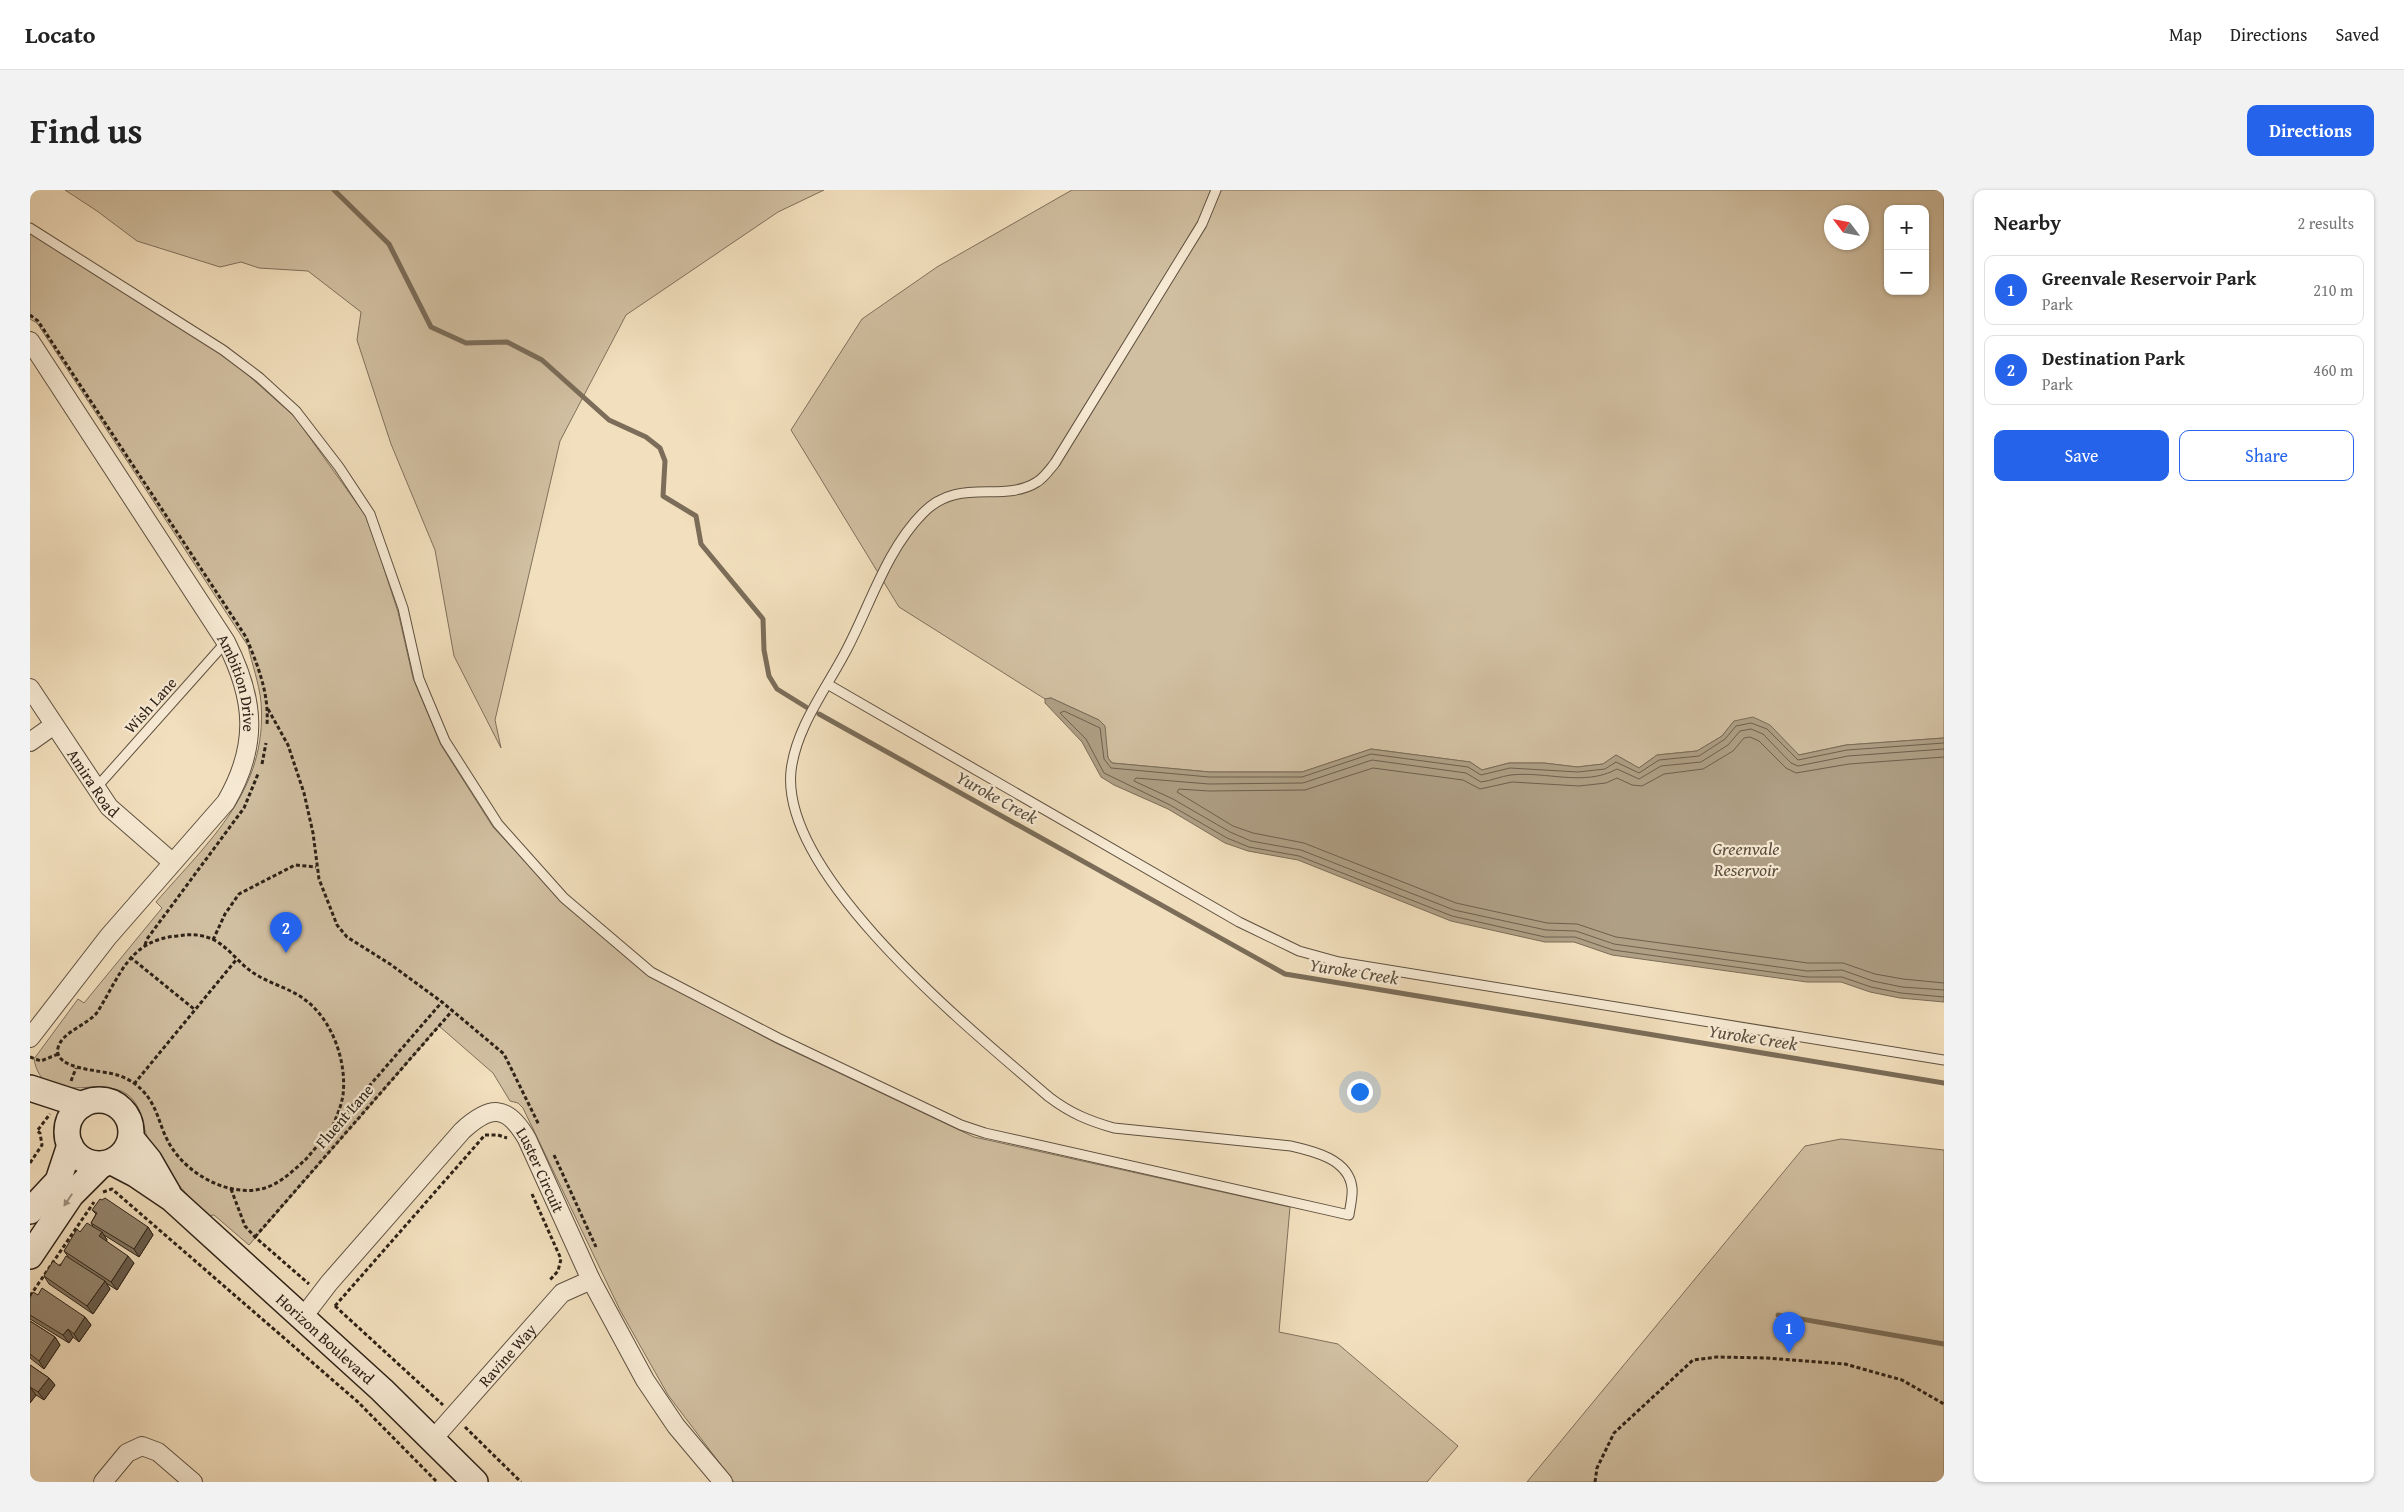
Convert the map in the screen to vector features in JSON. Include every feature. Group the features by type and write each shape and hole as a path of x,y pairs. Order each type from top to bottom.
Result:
{"street":[{"name":"Ambition Drive","path":"30,341 226,642 244,682 250,721 246,756 235,787 226,802 172,862 89,961 30,1038"},
{"name":"Amira Road","path":"30,688 116,816 172,862"},
{"path":"30,742 54,725"},
{"path":"30,1088 82,1105 103,1100 122,1109 128,1117 131,1138 121,1156 106,1163 71,1195 30,1256"},
{"path":"30,1096 69,1138 81,1159 91,1164 106,1163"},
{"path":"30,1211 58,1181 69,1138 70,1119 82,1105"},
{"name":"Luster Circuit","path":"303,1317 329,1283 462,1132 477,1118 494,1112 509,1116 517,1122 527,1139 591,1280 645,1380 676,1426 723,1482"},
{"name":"Horizon Boulevard","path":"131,1138 149,1160 172,1200"},
{"name":"Horizon Boulevard","path":"106,1163 135,1174 172,1200 303,1317 433,1439 475,1482"},
{"name":"Ravine Way","path":"433,1439 562,1293 591,1280"},
{"path":"103,1482 132,1449 142,1446 158,1452 193,1482"}],"lane":[{"path":"30,228 223,350 260,378 296,410 339,467 370,514 403,608 419,679 445,741 498,824 564,898 651,972 778,1038 961,1124 985,1133 1349,1215 1352,1187 1344,1170 1330,1158 1312,1150 1291,1146 1114,1128 1086,1120 1067,1111 993,1049 910,974 880,943 840,892 806,838 798,820 792,788 791,772 796,748 806,723 829,685 888,565 905,536 922,513 939,498 960,493 1015,489 1037,482 1055,463 1197,232 1216,190"},
{"name":"Wish Lane","path":"96,788 226,642"},
{"path":"829,685 1239,922 1299,951 1339,962 1944,1060"}],"path":[{"path":"214,940 225,914 239,894 295,865 317,867"},
{"path":"330,1132 343,1094 342,1065 333,1034 322,1017 306,1000 287,988 262,978 236,960 214,940 195,934 170,936 145,946 130,957 97,1012 87,1023 62,1040 58,1047 58,1054 65,1063 74,1068 98,1070 120,1075 134,1084 155,1105 172,1148 193,1170 217,1185 231,1188 264,1188 287,1177 306,1159 330,1132 442,1002"},
{"path":"130,957 194,1009"},
{"path":"134,1084 236,960"},
{"name":"Fluent Lane","path":"255,1237 452,1011"},
{"path":"30,1057 41,1061 58,1054"},
{"path":"30,1163 42,1145 40,1133 37,1131 44,1123"},
{"path":"335,1306 485,1135 498,1135 507,1138 511,1147"},
{"path":"231,1188 246,1226 255,1237 313,1288"},
{"path":"101,1192 112,1189 358,1402 437,1482"},
{"path":"530,1190 561,1259 558,1271 547,1283"},
{"path":"30,1296 96,1200"},
{"path":"329,1301 446,1408"},
{"path":"1595,1482 1596,1468 1614,1433 1694,1360 1717,1357 1767,1358 1845,1364 1902,1380 1944,1404"},
{"path":"441,1403 447,1395"},
{"path":"461,1423 521,1482"}],"shaded area":[{"path":"65,190 824,190 778,212 626,315 560,441 495,720 501,748 454,656 435,550 391,444 357,340 361,312 308,271 259,268 241,262 220,267 137,241"},
{"path":"1072,190 1944,190 1944,738 1846,745 1799,755 1786,742 1734,721 1722,736 1697,751 1657,755 1639,768 1616,755 1603,764 1577,767 1544,763 1509,763 1482,770 1470,762 1371,749 1302,772 1210,772 1112,763 1108,758 1099,720 1051,698 1045,699 899,607 791,430 862,319 937,267"},
{"path":"30,232 231,360 295,417 368,519 398,612 413,678 441,745 493,827 565,905 646,974 778,1044 974,1137 1290,1207 1279,1332 1338,1344 1458,1446 1427,1482 734,1482 668,1395 620,1310 523,1108 518,1103 510,1101 493,1073 439,1026 249,1245 214,1215 206,1216 174,1179 153,1150 139,1110 133,1099 116,1089 60,1087 48,1083 39,1074 34,1059 78,999 84,1003 162,908 156,902 214,835 231,812 245,788 255,762 261,733 261,702 248,646 37,323 30,319"},
{"path":"1841,1139 1944,1150 1944,1482 1527,1482 1805,1146"}],"water":[{"name":"Greenvale Reservoir","path":"1051,698 1099,720 1105,726 1108,758 1112,763 1210,772 1302,772 1371,749 1470,762 1482,770 1509,763 1544,763 1577,767 1603,764 1616,755 1639,768 1657,755 1697,751 1722,736 1734,721 1753,717 1770,725 1799,755 1846,745 1944,738 1944,1002 1900,998 1870,992 1841,982 1807,982 1612,955 1574,942 1545,942 1451,921 1298,860 1248,851 1225,843 1168,809 1114,785 1101,777 1082,742 1045,703 1045,699"}],"building":[{"path":"105,1198 148,1227 134,1249 91,1223 97,1213 92,1210 100,1199"},
{"path":"87,1223 102,1232 99,1236 128,1256 111,1282 64,1251 77,1229 80,1232"},
{"path":"66,1256 105,1281 87,1306 44,1276 53,1261 60,1266"},
{"path":"42,1288 85,1317 74,1334 68,1329 63,1335 30,1315 30,1298 33,1292 38,1295"},
{"path":"30,1321 55,1337 39,1361 30,1354"},
{"path":"30,1365 49,1378 38,1392 30,1387"}],"waterway":[{"path":"334,190 389,244 431,327 466,343 507,342 542,360 609,420 646,437 660,448 665,461 663,496 696,516 701,544 763,619 764,650 769,676 777,689 806,707"},
{"name":"Yuroke Creek","path":"819,714 1285,974 1944,1083"},
{"path":"1778,1315 1944,1344"}],"place":[{"name":"Destination Park","path":"286,953"},
{"name":"Greenvale Reservoir Park","path":"1789,1353"}]}
